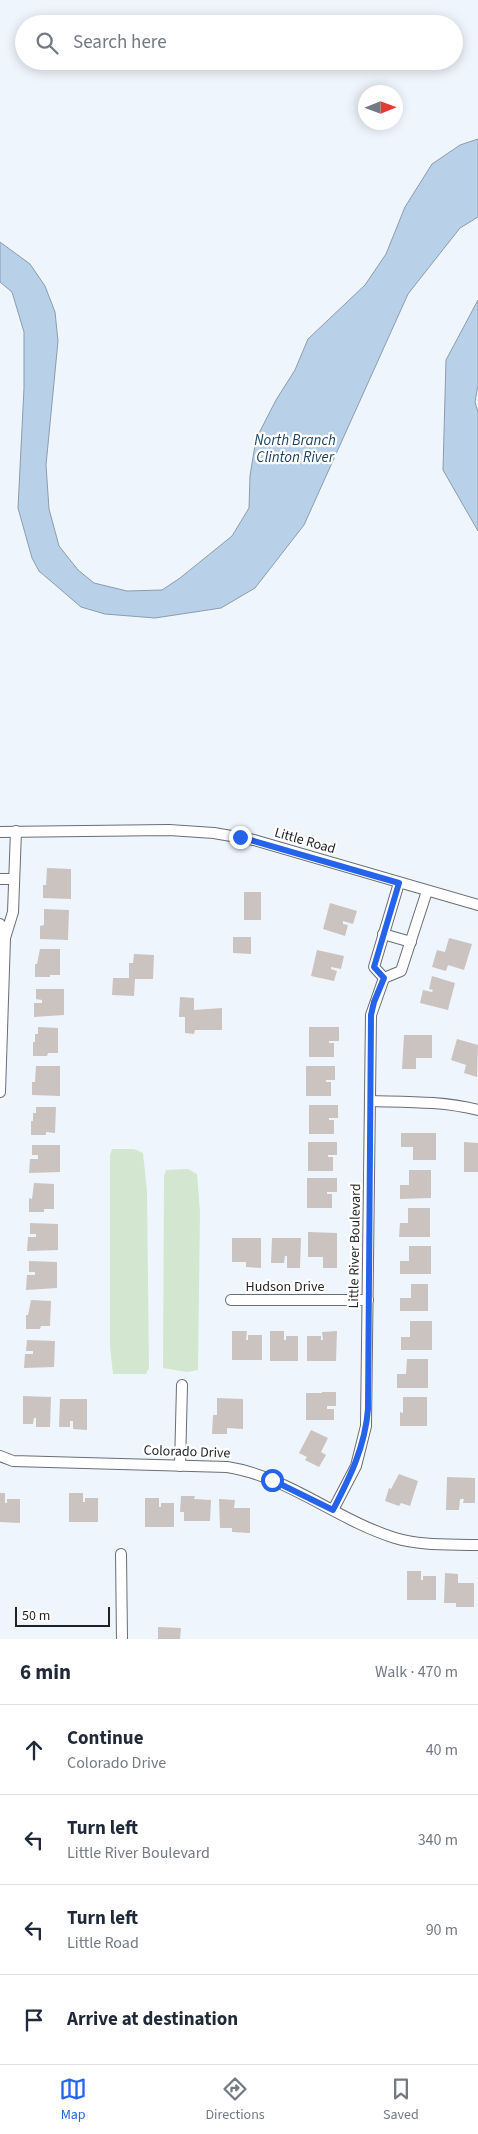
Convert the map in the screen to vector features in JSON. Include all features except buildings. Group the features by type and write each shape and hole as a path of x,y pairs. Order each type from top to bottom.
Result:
{"street":[{"name":"Little Road","path":"0,832 169,830 214,833 254,840 478,905"},
{"path":"4,938 13,912 16,832"},
{"path":"0,879 14,879"},
{"path":"399,883 374,967 384,978 401,971 427,891"},
{"path":"0,924 4,938 0,1092"},
{"path":"383,934 411,942"},
{"name":"Little River Boulevard","path":"333,1510 356,1466 366,1426 371,1015 384,978"},
{"path":"370,1101 425,1101 478,1110"},
{"name":"Hudson Drive","path":"231,1300 368,1300"},
{"path":"180,1466 182,1386"},
{"name":"Colorado Drive","path":"0,1456 13,1461 240,1469 272,1480 393,1537 432,1544 478,1545"},
{"path":"122,1554 122,1639"}],"green space":[{"path":"112,1149 134,1149 143,1153 147,1191 149,1368 146,1374 113,1374 110,1347 110,1155"},
{"path":"188,1169 197,1174 200,1212 198,1370 187,1372 163,1368 164,1176 166,1170"}],"water":[{"name":"North Branch Clinton River","path":"478,139 478,217 460,228 408,294 304,525 255,588 221,608 155,618 105,614 81,607 39,571 32,558 18,508 24,388 24,332 12,292 0,282 0,242 30,264 45,286 55,312 58,341 46,465 49,509 59,546 78,570 94,583 127,591 162,590 232,536 249,508 250,476 256,439 276,400 295,370 308,339 365,285 386,254 405,207 432,164 460,145"},
{"path":"478,300 478,385 475,402 478,412 478,531 443,470 446,360"}],"route":[{"path":"240,837 399,883 374,967 384,978 371,1015 368,1409 363,1442 356,1466 333,1510 272,1480"}]}
